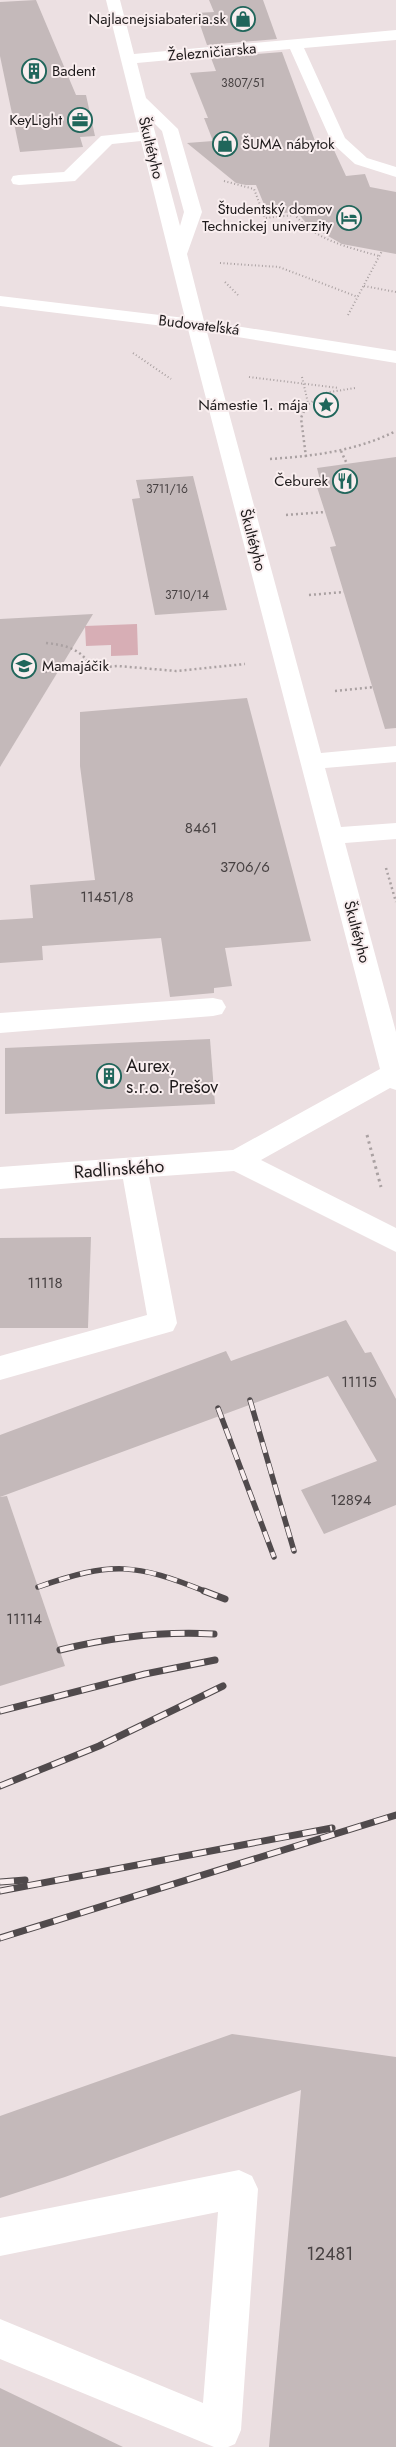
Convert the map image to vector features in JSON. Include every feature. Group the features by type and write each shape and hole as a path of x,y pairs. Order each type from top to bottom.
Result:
{"street":[{"name":"Škultétyho","path":"112,0 395,1077"},
{"name":"Železničiarska","path":"129,59 396,35"},
{"path":"295,44 338,140 361,161 396,172"},
{"path":"140,101 170,129 193,212 178,255"},
{"path":"20,180 69,177 106,139 148,136"},
{"name":"Budovateľská","path":"0,301 196,324 308,340 396,357"},
{"path":"311,762 396,754"},
{"path":"331,836 396,831"},
{"path":"0,1023 213,1007"},
{"name":"Radlinského","path":"0,1178 237,1160 395,1077"},
{"path":"237,1160 396,1240"},
{"path":"0,1368 163,1322 134,1168"},
{"path":"0,2237 239,2189 221,2430 0,2339"}],"path":[{"path":"218,180 254,189 264,218 295,215 303,227 321,237 379,256"},
{"path":"344,322 382,251"},
{"path":"214,263 279,267 358,297"},
{"path":"364,286 396,292"},
{"path":"302,375 308,403"},
{"path":"248,376 339,388 358,388"},
{"path":"306,457 301,415 308,403 319,395 339,388"},
{"path":"269,459 306,457 342,451 380,440 395,432"},
{"path":"342,451 347,464"},
{"path":"285,515 325,512"},
{"path":"308,595 344,592"},
{"path":"46,643 64,646 84,655 91,668"},
{"path":"45,672 118,666 176,671 246,664"},
{"path":"336,691 374,687"}],"shaded area":[{"path":"137,624 138,655 111,656 111,645 86,646 85,626"}],"building":[{"path":"36,0 76,95 86,95 95,136 80,137 83,147 20,152 0,56 0,2"},
{"path":"209,0 263,0 277,39 207,45 196,13 214,12"},
{"path":"282,52 318,149 333,148 346,176 365,174 370,187 396,192 396,254 342,244 307,224 297,212 268,214 256,185 236,183 187,143 213,141 204,118 208,118 190,73 216,71 211,58"},
{"path":"396,457 396,728 385,729 330,547 336,546 316,484 321,484 317,468"},
{"path":"193,476 227,610 155,615 132,499 140,498 136,480"},
{"path":"93,614 0,767 0,619"},
{"path":"247,698 311,941 225,948 232,986 214,988 214,993 170,997 161,938 42,946 43,960 0,963 0,920 33,918 30,885 95,880 80,766 80,712"},
{"name":"Aurex, s.r.o. Prešov","path":"210,1039 215,1104 5,1114 5,1048"},
{"path":"91,1237 88,1328 0,1328 0,1238"},
{"path":"346,1320 365,1353 371,1352 396,1399 396,1505 324,1534 301,1490 377,1461 328,1376 0,1497 0,1435 226,1351 231,1361"},
{"path":"7,1496 65,1666 0,1686 0,1497"},
{"path":"232,2034 396,2057 396,2447 269,2447 301,2090 65,2177 0,2198 0,2116"},
{"path":"0,2388 123,2447 0,2447"}],"railway":[{"path":"250,1400 294,1551"},
{"path":"218,1408 274,1557"},
{"path":"38,1587 86,1573 123,1569 161,1575 207,1592"},
{"path":"204,1591 225,1599"},
{"path":"60,1650 156,1634 214,1634"},
{"path":"0,1711 145,1674 215,1660"},
{"path":"0,1786 99,1746 223,1686"},
{"path":"0,1938 396,1815"},
{"path":"0,1891 332,1828"},
{"path":"0,1882 25,1880"}],"place":[{"name":"Najlacnejsiabateria.sk","path":"243,19"},
{"name":"Badent","path":"34,71"},
{"name":"KeyLight","path":"80,120"},
{"name":"ŠUMA nábytok","path":"225,144"},
{"name":"Študentský domov Technickej univerzity","path":"349,218"},
{"name":"Námestie 1. mája","path":"326,405"},
{"name":"Čeburek","path":"345,481"},
{"name":"Mamajáčik","path":"24,666"},
{"name":"Aurex, s.r.o. Prešov","path":"109,1076"}]}
